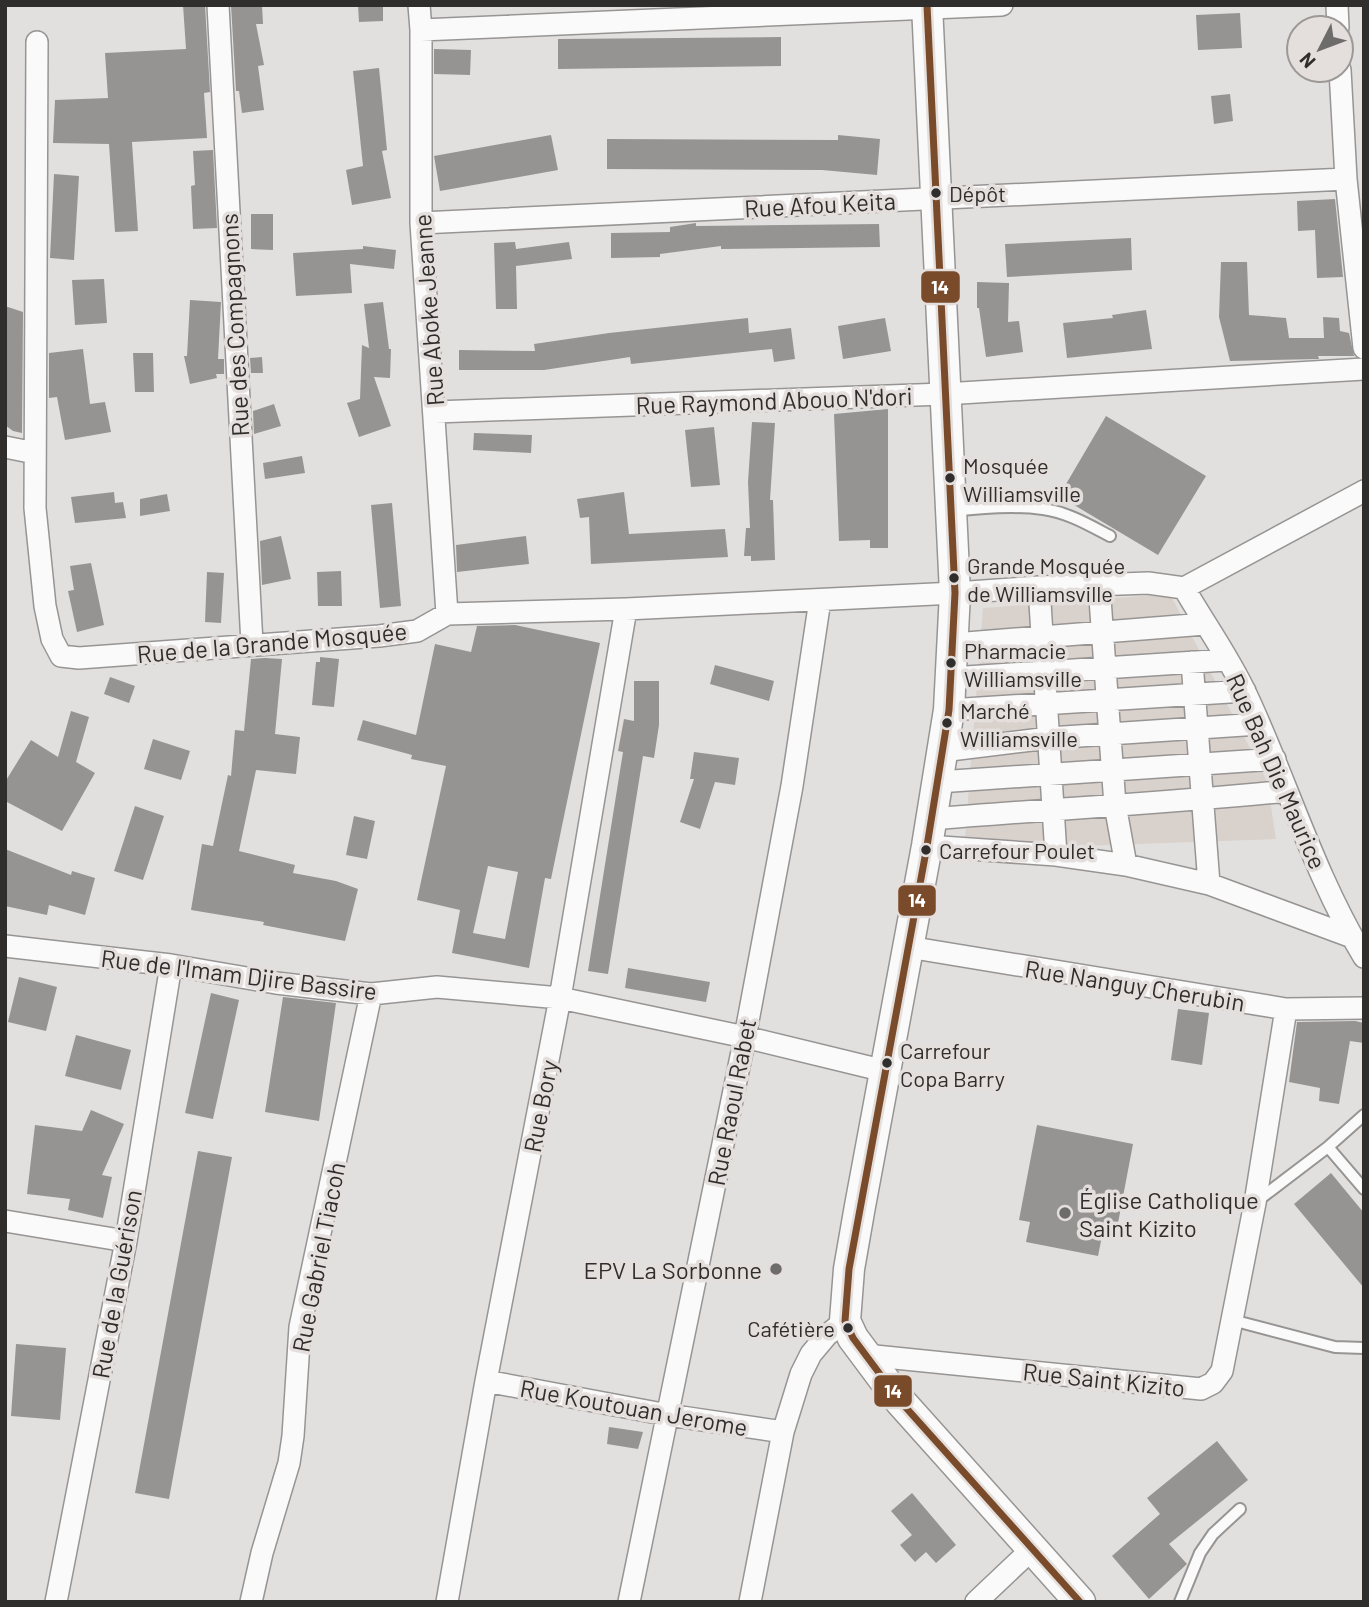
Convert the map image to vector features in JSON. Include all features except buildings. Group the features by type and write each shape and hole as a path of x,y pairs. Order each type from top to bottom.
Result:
{"street":[{"name":"Rue des Compagnons","path":"218,5 252,644"},
{"name":"Rue Aboke Jeanne","path":"419,5 421,223 447,614"},
{"path":"421,30 1002,5"},
{"path":"928,7 955,593 954,644 949,710 930,832 849,1269 845,1321 865,1355 900,1401 1080,1602"},
{"name":"Rue de la Grande Mosquée","path":"37,42 34,508 45,606 52,639 61,656 79,658 416,631 447,614 820,600 1039,586 1148,583 1184,588"},
{"path":"1341,84 1346,179 1364,348"},
{"name":"Rue Afou Keita","path":"421,223 1346,179"},
{"name":"Rue Raymond Abouo N'dori","path":"435,412 944,394 1364,369"},
{"path":"5,447 35,453"},
{"path":"1184,588 1364,491"},
{"path":"1099,584 1115,805 1126,865"},
{"path":"1039,586 1056,855"},
{"name":"Rue Bah Die Maurice","path":"1184,588 1245,691 1307,840 1364,957"},
{"name":"Rue Raoul Rabet","path":"629,1602 745,1037 792,786 820,600"},
{"name":"Rue Bory","path":"447,1602 486,1381 560,998 626,609"},
{"path":"954,644 1205,624"},
{"path":"951,678 1226,660"},
{"path":"1192,662 1209,884"},
{"path":"949,710 1245,691"},
{"path":"942,751 1049,738 1259,724"},
{"path":"937,782 1275,759"},
{"path":"930,832 1054,808 1201,800 1287,791"},
{"path":"930,832 1126,865 1209,884 1352,937"},
{"name":"Rue de l'Imam Djire Bassire","path":"5,946 171,965 276,983 371,994 438,987 560,998 745,1037 885,1071"},
{"name":"Rue Nanguy Cherubin","path":"908,947 1286,1009 1364,1008"},
{"name":"Rue de la Guérison","path":"56,1602 126,1241 171,965"},
{"name":"Rue Gabriel Tiacoh","path":"251,1602 262,1553 289,1463 300,1327 371,994"},
{"name":"Rue Saint Kizito","path":"865,1355 1201,1389 1213,1383 1222,1371 1232,1320 1255,1202 1286,1009"},
{"path":"5,1221 126,1241"},
{"path":"750,1602 783,1432 800,1374 811,1354 827,1335 845,1321"},
{"name":"Rue Koutouan Jerome","path":"486,1381 668,1415 783,1432"},
{"path":"976,1602 1032,1549"}],"lane":[{"path":"951,512 981,508 1043,509 1078,519 1110,536"},
{"path":"1255,1202 1328,1147 1364,1115"},
{"path":"1328,1147 1364,1189"},
{"path":"1232,1320 1335,1347 1364,1348"},
{"path":"1180,1602 1200,1553 1213,1534 1240,1509"}],"shaded area":[{"path":"1170,594 1267,781 1276,839 964,850 983,608"}],"transit line":[{"name":"14","path":"927,5 955,593 949,710 927,846 849,1269 845,1321 853,1338 900,1401 1080,1602"}],"place":[{"name":"Dépôt","path":"936,193"},
{"name":"Mosquée Williamsville","path":"950,478"},
{"name":"Grande Mosquée de Williamsville","path":"954,578"},
{"name":"Pharmacie Williamsville","path":"951,663"},
{"name":"Marché Williamsville","path":"947,723"},
{"name":"Carrefour Poulet","path":"926,850"},
{"name":"Carrefour Copa Barry","path":"887,1063"},
{"name":"Église Catholique Saint Kizito","path":"1065,1213"},
{"name":"EPV La Sorbonne","path":"776,1269"},
{"name":"Cafétière","path":"848,1328"}]}
